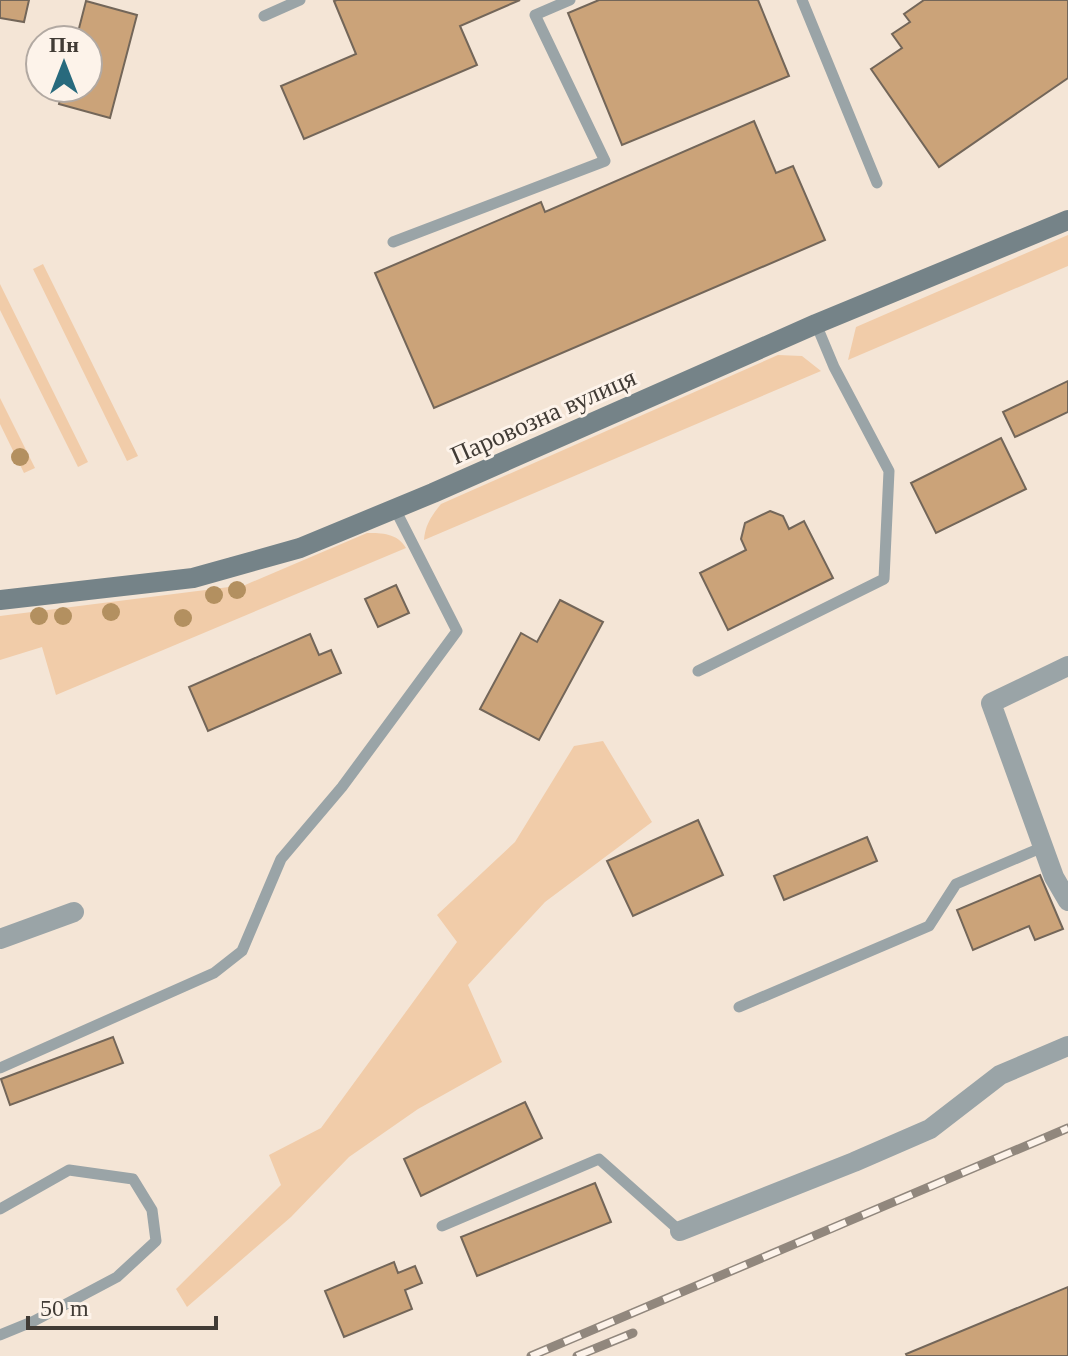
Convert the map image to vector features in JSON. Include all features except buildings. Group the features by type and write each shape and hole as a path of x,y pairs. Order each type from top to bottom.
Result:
{"main road":[{"name":"Паровозна вулиця","path":"7,598 193,578 300,548 816,324 1068,220"}],"street":[{"path":"1068,666 991,703 1054,877 1068,901"},
{"path":"0,939 74,912"},
{"path":"680,1231 930,1129 1000,1075 1068,1046"}],"lane":[{"path":"264,16 300,0"},
{"path":"393,242 605,161 535,15 570,0"},
{"path":"802,0 877,183"},
{"path":"698,671 884,579 889,471 834,367 816,324"},
{"path":"0,1068 214,973 242,951 281,859 342,787 457,631 395,509"},
{"path":"739,1007 929,926 956,884 1043,847"},
{"path":"442,1226 599,1159 680,1231"},
{"path":"0,1209 69,1170 133,1179 152,1210 156,1241 117,1277 34,1321 0,1335"}],"shaded area":[{"path":"1068,235 1068,266 848,360 856,327"},
{"path":"43,264 138,456 127,461 33,269"},
{"path":"0,284 88,462 78,467 0,310"},
{"path":"778,355 802,356 821,371 424,540 430,520 441,504"},
{"path":"0,398 35,468 24,473 0,424"},
{"path":"367,533 394,537 406,548 56,695 42,647 0,660 0,616 245,585"},
{"path":"603,741 652,822 545,902 468,985 502,1062 418,1109 349,1157 291,1217 187,1307 176,1289 281,1185 269,1155 321,1128 457,942 437,915 515,842 574,746"}],"railway":[{"path":"531,1356 1068,1128"},
{"path":"577,1356 633,1333"}]}
